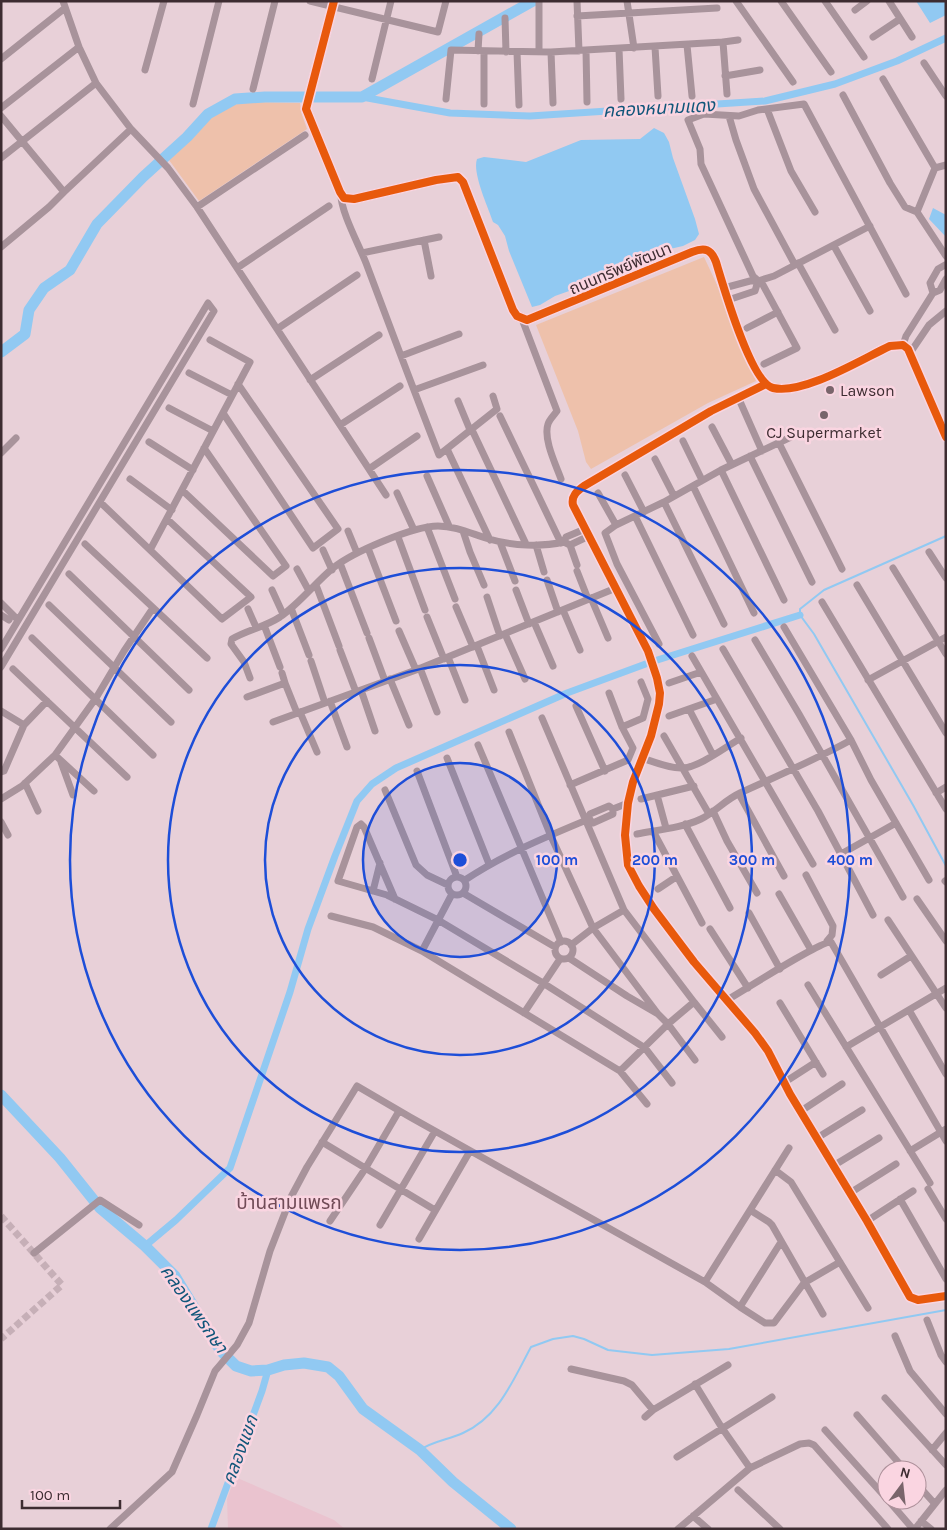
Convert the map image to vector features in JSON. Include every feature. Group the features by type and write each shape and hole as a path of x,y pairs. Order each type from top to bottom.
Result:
{"street":[{"path":"145,70 164,1"},
{"path":"193,104 219,1"},
{"path":"253,89 275,1"},
{"path":"310,1 333,4 386,20 438,32 446,1"},
{"path":"372,79 390,1"},
{"path":"539,1 539,52"},
{"path":"577,1 587,102"},
{"path":"627,1 634,48"},
{"path":"693,1 700,9"},
{"path":"736,1 793,82"},
{"path":"782,1 831,72"},
{"path":"825,1 864,56"},
{"path":"855,10 867,1"},
{"path":"889,1 912,37"},
{"path":"1,59 64,4 79,47 96,83 131,129 168,168 197,208 386,495"},
{"path":"333,4 306,106 341,196 341,203 439,455 471,431 497,408 493,396"},
{"path":"577,16 717,8"},
{"path":"505,18 506,52"},
{"path":"873,37 900,19"},
{"path":"478,34 484,104"},
{"path":"446,99 451,50 551,52 687,45 738,40"},
{"path":"723,42 727,94"},
{"path":"687,45 692,96"},
{"path":"1,108 79,47"},
{"path":"655,47 658,96"},
{"path":"619,49 621,99"},
{"path":"517,52 519,105"},
{"path":"551,52 553,103"},
{"path":"924,62 946,96"},
{"path":"725,76 760,70"},
{"path":"883,78 935,168"},
{"path":"1,158 96,83"},
{"path":"843,95 905,208 917,212 946,256"},
{"path":"764,364 798,348 763,285 753,276 701,164 700,149 688,120 704,114 739,116 767,109 804,104 906,294"},
{"path":"767,109 791,171 814,212"},
{"path":"1,116 64,192"},
{"path":"729,116 754,190 835,330"},
{"path":"1,247 49,207 131,129"},
{"path":"197,208 305,135"},
{"path":"935,168 946,165"},
{"path":"917,212 935,168"},
{"path":"341,196 354,199 436,180 458,177 464,182 513,310 522,319 557,411 548,424 547,432 548,441 561,478"},
{"path":"237,268 329,206"},
{"path":"724,288 750,281 758,282 834,246 870,226"},
{"path":"362,253 440,237"},
{"path":"424,240 431,276"},
{"path":"834,246 870,311"},
{"name":"ถนนทรัพย์พัฒนา","path":"522,319 534,318 702,248 713,255 740,334 756,370 766,384"},
{"path":"933,293 930,283 938,269 945,264"},
{"path":"277,329 357,275"},
{"path":"946,279 940,290 933,293 906,336 906,349 946,437"},
{"path":"728,300 755,290 758,282"},
{"path":"1,649 208,303 214,311 1,667"},
{"path":"906,349 946,310"},
{"path":"747,328 778,312"},
{"path":"401,356 459,334"},
{"path":"310,380 379,335"},
{"path":"150,550 250,362 210,340"},
{"path":"906,349 890,346 812,383 781,388 773,388 766,384 738,397 648,447 576,491 572,501 648,651 660,693 651,736 628,803 626,819 628,864 654,909 689,955 768,1051 910,1297 918,1300 946,1296"},
{"path":"414,390 483,365"},
{"path":"190,373 232,395"},
{"path":"223,413 313,548 338,528 238,384"},
{"path":"340,425 400,386"},
{"path":"738,397 762,450"},
{"path":"458,400 526,544"},
{"path":"169,408 213,432"},
{"path":"500,416 565,543 608,638"},
{"path":"712,427 732,465"},
{"path":"369,469 417,436"},
{"path":"659,644 617,564 605,533 721,470 791,437"},
{"path":"1,453 16,438"},
{"path":"149,442 192,470"},
{"path":"683,442 702,480"},
{"path":"779,443 842,569"},
{"path":"182,490 273,576 286,566 204,448"},
{"path":"448,451 490,540"},
{"path":"750,456 812,582"},
{"path":"654,460 674,496"},
{"path":"721,470 784,600"},
{"path":"625,475 644,512"},
{"path":"427,476 449,526"},
{"path":"130,479 172,510"},
{"path":"693,486 754,613"},
{"path":"397,493 414,530"},
{"path":"598,493 616,526"},
{"path":"100,502 222,619 251,597 167,519"},
{"path":"664,502 724,624"},
{"path":"635,516 693,635"},
{"path":"250,678 244,662 230,642 237,636 283,614 340,563 368,548 414,530 427,527 449,526 490,540 536,545 565,543 589,536"},
{"path":"427,527 456,603 494,690"},
{"path":"565,543 566,537 585,529"},
{"path":"348,531 357,553"},
{"path":"463,531 484,585"},
{"path":"398,536 426,614 465,700"},
{"path":"500,542 515,581"},
{"path":"85,544 207,658"},
{"path":"536,545 546,576 580,650"},
{"path":"368,548 396,621"},
{"path":"323,550 332,570"},
{"path":"929,552 946,578"},
{"path":"340,563 368,636 409,725"},
{"path":"893,568 946,654"},
{"path":"297,569 309,591"},
{"path":"69,574 189,690"},
{"path":"316,585 339,648 375,731"},
{"path":"857,585 946,732"},
{"path":"273,722 475,647 616,588"},
{"path":"272,590 283,614"},
{"path":"516,590 553,666"},
{"path":"487,598 525,679"},
{"path":"822,602 946,808"},
{"path":"1,603 18,620"},
{"path":"49,605 171,722"},
{"path":"1,799 57,757 153,608"},
{"path":"291,608 347,747"},
{"path":"248,609 260,626 317,752"},
{"path":"1,615 9,620"},
{"path":"784,627 851,740 929,880"},
{"path":"399,632 437,712"},
{"path":"868,680 946,637"},
{"path":"32,638 153,755"},
{"path":"755,640 903,897"},
{"path":"723,648 794,769 873,914"},
{"path":"692,656 813,864"},
{"path":"12,669 127,777"},
{"path":"668,682 701,672"},
{"path":"622,727 643,718 648,699 641,682"},
{"path":"247,697 285,683"},
{"path":"570,785 628,760 633,748 622,727 609,693"},
{"path":"669,716 717,699"},
{"path":"1,772 4,771 24,725 47,701"},
{"path":"576,706 604,771"},
{"path":"689,709 713,755"},
{"path":"1,711 24,725"},
{"path":"542,718 570,785 588,820 624,910 722,1037"},
{"path":"509,732 550,834 593,928 695,1060"},
{"path":"664,736 711,812 757,893"},
{"path":"642,758 683,769 694,766 741,738"},
{"path":"638,834 685,824 701,818 738,794 794,769 851,740"},
{"path":"478,745 561,942"},
{"path":"1,754 10,758"},
{"path":"57,757 94,791"},
{"path":"57,757 73,795"},
{"path":"447,758 489,864"},
{"path":"416,771 457,877"},
{"path":"25,782 38,811"},
{"path":"641,799 694,786"},
{"path":"936,792 946,787"},
{"path":"384,790 416,865 427,875 448,885"},
{"path":"738,794 784,876"},
{"path":"657,795 666,828"},
{"path":"465,880 489,864 550,834 588,820 594,823 613,814 613,809 628,803"},
{"path":"1,822 8,835"},
{"path":"841,854 896,823"},
{"path":"395,899 361,824 357,827 338,882 395,899 438,920 543,983 645,1048 672,1084"},
{"path":"685,824 730,908"},
{"path":"653,831 702,923"},
{"path":"373,891 380,863"},
{"path":"727,1000 827,941 832,935 833,926 806,875"},
{"path":"457,877 465,880 467,886 463,893 452,894 448,889 451,879 457,877"},
{"path":"658,889 676,877"},
{"path":"463,893 555,947"},
{"path":"422,951 452,894"},
{"path":"779,894 812,950"},
{"path":"917,899 946,941"},
{"path":"571,945 593,928 624,910"},
{"path":"749,913 780,969"},
{"path":"331,916 373,927 422,951 620,1071 647,1104"},
{"path":"888,920 946,1008"},
{"path":"710,930 748,988"},
{"path":"827,941 831,942 943,1130 946,1142"},
{"path":"555,947 561,942 567,942 571,945"},
{"path":"569,958 572,954 571,945"},
{"path":"555,947 556,955 560,959"},
{"path":"881,975 911,956"},
{"path":"524,1013 560,959 569,958 658,1014"},
{"path":"808,986 910,1151 946,1219"},
{"path":"627,996 639,987"},
{"path":"846,1047 946,988"},
{"path":"620,1071 668,1024 694,1002"},
{"path":"780,1003 823,1074"},
{"path":"909,1010 946,1074"},
{"path":"785,1082 816,1062"},
{"path":"801,1111 842,1084"},
{"path":"110,1529 172,1472 198,1415 215,1371 237,1345 249,1323 270,1251 285,1211 307,1167 357,1086 705,1282 765,1323 774,1323 804,1283 840,1262"},
{"path":"817,1138 862,1110"},
{"path":"330,1221 399,1111"},
{"path":"910,1151 943,1130"},
{"path":"380,1225 435,1131"},
{"path":"833,1166 879,1138"},
{"path":"322,1142 435,1210"},
{"path":"705,1282 789,1148"},
{"path":"419,1238 470,1151"},
{"path":"850,1193 896,1164"},
{"path":"775,1170 791,1182 868,1308"},
{"path":"867,1221 913,1191"},
{"path":"900,1199 946,1279"},
{"path":"34,1253 98,1201 102,1201 139,1226"},
{"path":"750,1210 769,1222 823,1314"},
{"path":"740,1307 781,1242"},
{"path":"927,1320 941,1355 946,1362"},
{"path":"895,1336 910,1371 946,1414"},
{"path":"645,1417 653,1410 728,1365"},
{"path":"571,1369 624,1381 632,1385 653,1410"},
{"path":"695,1384 722,1428 750,1468"},
{"path":"677,1457 772,1396"},
{"path":"885,1398 946,1465"},
{"path":"856,1415 896,1460"},
{"path":"825,1430 877,1489"},
{"path":"932,1450 946,1433"},
{"path":"678,1529 750,1468 800,1444 809,1443 814,1445 888,1529"},
{"path":"738,1490 780,1529"},
{"path":"896,1510 914,1529 945,1492"},
{"path":"927,1496 934,1504"},
{"path":"693,1516 708,1529"},
{"path":"921,1521 931,1529"}],"shaded area":[{"path":"254,102 300,103 307,129 199,201 169,160 209,118 230,105"},
{"path":"704,257 725,302 756,381 708,403 591,469 586,462 578,431 536,325"},
{"path":"235,1477 334,1520 345,1529 228,1529 227,1499"}],"water":[{"path":"916,1 946,1 946,15 930,23"},
{"path":"654,128 664,133 669,142 699,234 695,240 683,246 661,251 532,307 509,251 505,236 498,225 493,222 484,199 477,173 477,159 484,157 526,162 581,140 640,139"},
{"path":"933,208 946,215 946,237 929,219"}],"waterway":[{"path":"1,352 25,334 29,310 44,288 70,270 97,224 143,177 187,137 208,114 235,99 265,97 362,97 533,1"},
{"name":"คลองหนามแดง","path":"362,97 450,113 530,116 765,101 835,84 897,61 946,38"},
{"path":"946,536 824,590 800,609 800,615 814,634 946,866"},
{"path":"145,1246 176,1220 230,1168 290,992 308,929 357,801 372,784 396,768 567,693 651,662 800,615"},
{"name":"คลองแพรกษา","path":"1,1095 60,1158 100,1208 145,1246 175,1276 220,1350 236,1366 251,1371 268,1370 284,1365 304,1363 328,1367 339,1376 363,1409 420,1450 453,1482 511,1529"},
{"path":"420,1450 476,1426 496,1407 504,1396 531,1347 553,1339 573,1336 608,1350 652,1355 729,1349 946,1310"},
{"name":"คลองแขก","path":"211,1529 268,1370"}],"tunnel":[{"path":"1,1216 62,1285 1,1339"}],"cycle path":[{"path":"334,1 306,109 344,198 354,199 436,180 458,177 463,182 513,310 517,316 527,320 692,252 707,250 712,254 716,262 731,311 747,352 765,382 773,388 786,389 800,386 833,374 890,346 903,345 908,349 946,437"},
{"path":"766,384 711,411 584,486 573,499 573,505 648,651 660,693 651,736 633,782 628,803 625,835 628,865 654,909 694,962 755,1033 768,1051 790,1094 867,1221 910,1297 918,1300 946,1296"}],"place":[{"name":"Lawson","path":"830,390"},
{"name":"CJ Supermarket","path":"824,415"}],"district":[{"name":"บ้านสามแพรก","path":"289,1202"}]}
